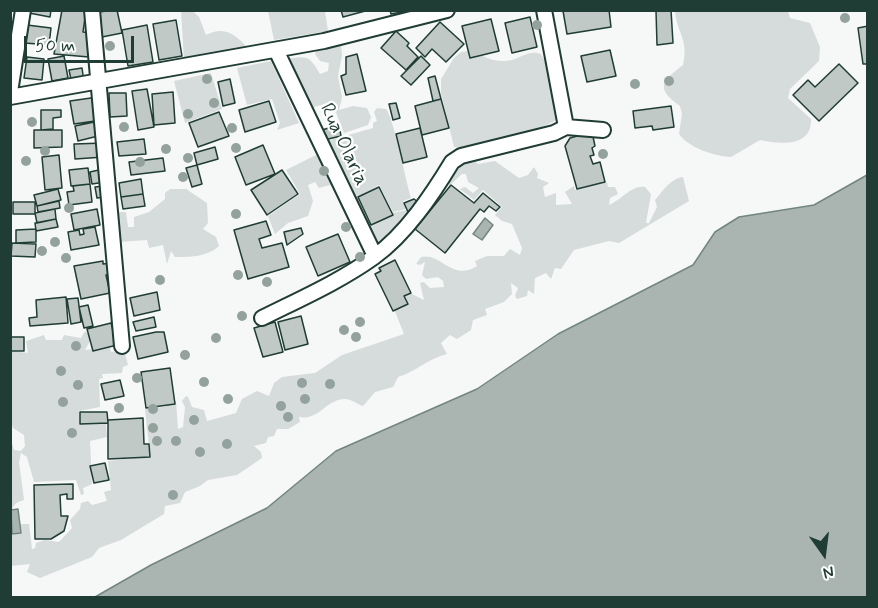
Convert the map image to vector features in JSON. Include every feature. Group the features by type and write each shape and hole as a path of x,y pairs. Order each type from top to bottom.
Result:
{"street":[{"path":"10,92 23,10"},
{"path":"92,10 122,346"},
{"path":"10,97 324,41 447,10"},
{"path":"544,10 566,127"},
{"name":"Rua Olaria","path":"276,50 375,256"},
{"path":"262,318 335,281 375,256 394,240 452,162 473,151 554,133 566,127 603,130"}],"shaded area":[{"path":"181,11 193,11 199,17 206,35 220,31 232,34 252,53 184,60"},
{"path":"268,11 325,11 328,31 274,40"},
{"path":"675,11 788,11 790,18 810,23 820,47 819,61 790,89 788,98 811,119 806,135 793,142 785,143 760,140 731,157 702,150 683,139 679,134 682,114 680,106 666,94 664,89 667,80 683,65 685,49"},
{"path":"341,42 342,56 338,76 342,97 339,110 353,106 367,108 371,117 368,125 344,133 332,102 314,107 317,122 286,59 307,58 320,74 328,71 329,63 320,61 315,54 318,48"},
{"path":"469,51 500,61 531,53 541,54 546,63 556,120 506,138 454,147 441,93 441,79 454,58 461,52"},
{"path":"271,61 299,123 277,130 280,123 272,99 247,105 237,68"},
{"path":"211,73 222,109 185,123 174,81"},
{"path":"377,108 386,109 389,114 411,198 403,201 406,209 393,212 379,185 358,197 366,218 361,219 324,142 373,128 373,123 377,121 374,112"},
{"path":"316,155 334,184 319,188 315,182 308,185 313,201 308,216 288,223 275,234 268,216 300,194 286,170"},
{"path":"469,157 478,164 495,161 519,178 528,175 534,167 538,174 537,178 549,183 543,187 545,197 556,193 556,205 572,204 565,192 574,186 575,190 607,182 608,187 615,187 618,194 610,198 609,205 635,188 645,187 651,194 646,223 649,223 657,207 655,200 667,186 679,178 683,177 689,201 619,243 609,241 574,250 561,269 555,268 551,279 546,273 535,278 534,294 528,290 527,296 517,299 515,296 518,288 511,283 512,294 504,302 485,309 487,315 473,320 471,330 457,339 450,335 441,343 447,354 434,358 398,377 393,387 375,392 363,406 347,399 338,400 312,416 299,417 300,422 288,429 277,429 274,436 268,437 266,443 254,446 261,452 262,458 237,475 208,480 185,492 180,503 165,506 164,514 121,540 99,548 92,557 40,578 27,572 30,564 11,566 10,528 11,535 20,533 20,524 29,524 32,549 35,548 36,543 45,540 59,542 72,528 70,520 80,509 81,503 88,501 92,505 107,501 104,492 111,490 108,461 150,456 145,409 164,407 176,401 178,429 183,427 185,407 182,401 186,396 192,407 204,410 207,421 236,413 242,399 257,391 269,396 274,383 282,377 315,373 342,355 404,334 394,309 402,296 410,293 424,300 420,283 424,282 430,288 444,287 443,281 438,277 426,279 422,275 425,262 420,265 416,264 421,257 435,259 461,271 477,266 475,261 487,256 504,256 510,249 520,255 522,248 512,224 502,221 495,215 502,207 483,190 474,200 460,189 465,187 473,193 479,188 468,182 466,174 462,174 450,185 445,183"},
{"path":"867,175 867,597 95,597 151,565 267,508 336,451 477,389 558,334 693,265 715,232 739,217 814,205"},
{"path":"170,189 186,189 207,203 208,223 203,229 216,237 219,246 214,250 204,254 175,257 171,251 167,264 163,245 149,248 147,240 119,242 115,212 126,212 128,227 134,227 134,217 149,212 165,199 165,193"},
{"path":"407,210 410,217 380,249 359,221 368,219 372,226 392,213"},
{"path":"485,218 493,225 482,240 473,234"},
{"path":"85,331 92,338 85,350 110,347 111,352 124,350 128,365 123,367 122,373 102,374 103,378 99,379 100,407 79,411 80,424 106,424 107,437 90,441 92,484 83,488 84,494 81,495 76,480 34,482 27,457 21,453 19,462 24,500 16,503 11,510 10,436 14,450 21,451 25,446 24,435 13,428 11,422 11,351 28,353 26,341 44,335 46,340 62,340 64,335 81,338"},
{"path":"18,509 21,533 12,534 11,510"}],"building":[{"path":"29,10 51,10 50,17 29,13"},
{"path":"62,10 86,10 83,32 92,33 89,57 54,54"},
{"path":"117,10 122,33 102,37 98,12"},
{"path":"341,10 369,10 343,17"},
{"path":"390,10 408,10 408,11 391,14"},
{"path":"609,10 611,27 567,34 563,11"},
{"path":"671,10 673,43 657,45 656,11"},
{"path":"530,17 537,47 512,53 505,23"},
{"path":"491,19 499,51 470,58 462,26"},
{"path":"176,20 182,56 159,60 153,24"},
{"path":"440,22 464,44 446,62 432,49 425,57 416,48"},
{"path":"27,25 51,28 49,45 25,43"},
{"path":"147,25 153,62 128,66 122,30"},
{"path":"868,26 868,64 863,64 858,28"},
{"path":"396,31 409,43 407,46 418,57 406,70 381,48"},
{"path":"610,50 616,76 587,82 581,56"},
{"path":"357,54 366,91 346,95 341,76 346,74 346,57"},
{"path":"64,56 68,78 52,81 48,59"},
{"path":"421,56 430,65 411,85 401,76"},
{"path":"27,57 44,59 42,80 24,78"},
{"path":"839,64 858,83 819,121 793,95 808,80 815,87"},
{"path":"82,68 84,82 72,84 69,70"},
{"path":"435,76 441,99 433,101 428,78"},
{"path":"230,79 235,103 223,106 218,82"},
{"path":"147,89 154,127 138,130 132,91"},
{"path":"173,92 175,123 154,125 152,94"},
{"path":"109,93 126,93 127,116 110,117"},
{"path":"98,97 102,120 74,124 70,101"},
{"path":"441,99 449,128 422,135 415,106"},
{"path":"269,101 276,122 245,132 239,110"},
{"path":"396,103 400,118 393,120 389,104"},
{"path":"671,106 674,127 653,130 652,126 635,128 633,111"},
{"path":"41,110 61,110 61,117 53,118 53,129 41,130"},
{"path":"219,112 229,136 198,147 189,123"},
{"path":"99,121 102,135 78,141 75,126"},
{"path":"339,125 341,136 324,140 322,130"},
{"path":"420,128 427,157 403,163 396,134"},
{"path":"34,130 62,130 62,147 34,148"},
{"path":"592,132 595,146 592,148 594,155 590,156 593,164 600,162 605,182 577,189 565,146 570,138"},
{"path":"144,139 146,154 119,156 117,142"},
{"path":"104,143 104,157 75,159 74,144"},
{"path":"263,145 275,174 246,185 235,157"},
{"path":"215,147 218,159 197,165 194,153"},
{"path":"59,155 62,188 45,190 42,157"},
{"path":"163,158 165,171 131,175 129,162"},
{"path":"197,165 202,184 192,187 186,168"},
{"path":"88,168 90,184 71,186 69,170"},
{"path":"103,169 105,182 92,184 90,172"},
{"path":"282,170 298,194 267,215 251,190"},
{"path":"141,179 143,194 121,197 119,183"},
{"path":"90,184 92,202 69,205 67,192 74,191 73,186"},
{"path":"451,185 474,203 483,193 500,207 496,211 489,206 484,212 480,209 445,253 415,229"},
{"path":"104,186 106,197 97,198 95,187"},
{"path":"379,187 393,215 371,225 358,197"},
{"path":"58,189 61,200 37,206 34,195"},
{"path":"143,194 145,206 123,209 121,197"},
{"path":"414,199 418,202 408,212 404,203"},
{"path":"59,201 60,208 38,212 37,206"},
{"path":"13,202 35,202 35,214 13,214"},
{"path":"55,209 56,219 37,223 35,213"},
{"path":"97,209 100,225 74,230 71,214"},
{"path":"56,219 58,227 36,231 35,223"},
{"path":"266,221 271,235 259,239 262,248 282,243 289,267 248,279 234,230"},
{"path":"95,227 99,245 71,250 68,232 79,230 80,235 84,234 83,229"},
{"path":"301,228 303,234 287,245 284,232"},
{"path":"36,229 36,242 16,243 16,230"},
{"path":"338,234 350,262 318,276 306,247"},
{"path":"12,243 36,244 35,257 11,256"},
{"path":"395,260 411,293 404,296 408,304 393,311 375,274 381,271 379,268"},
{"path":"103,261 103,264 112,263 115,273 106,275 110,293 81,299 74,266"},
{"path":"157,292 160,310 134,316 130,298"},
{"path":"66,297 68,323 30,326 29,318 37,317 36,300"},
{"path":"78,298 81,322 71,324 67,299"},
{"path":"88,305 93,326 84,328 79,307"},
{"path":"301,316 308,344 285,350 278,322"},
{"path":"154,317 156,327 136,331 133,322"},
{"path":"275,322 283,352 263,357 254,328"},
{"path":"111,323 117,345 93,351 87,329"},
{"path":"164,332 168,352 138,359 133,337"},
{"path":"10,337 24,337 24,351 10,351"},
{"path":"170,368 175,404 146,408 141,372"},
{"path":"120,380 124,396 105,400 101,384"},
{"path":"80,412 107,412 108,423 80,424"},
{"path":"143,418 144,444 149,444 150,457 108,459 108,420"},
{"path":"105,463 109,480 94,483 90,466"},
{"path":"73,484 73,499 67,499 67,494 60,495 61,516 68,516 64,531 51,539 35,539 34,485"}]}
